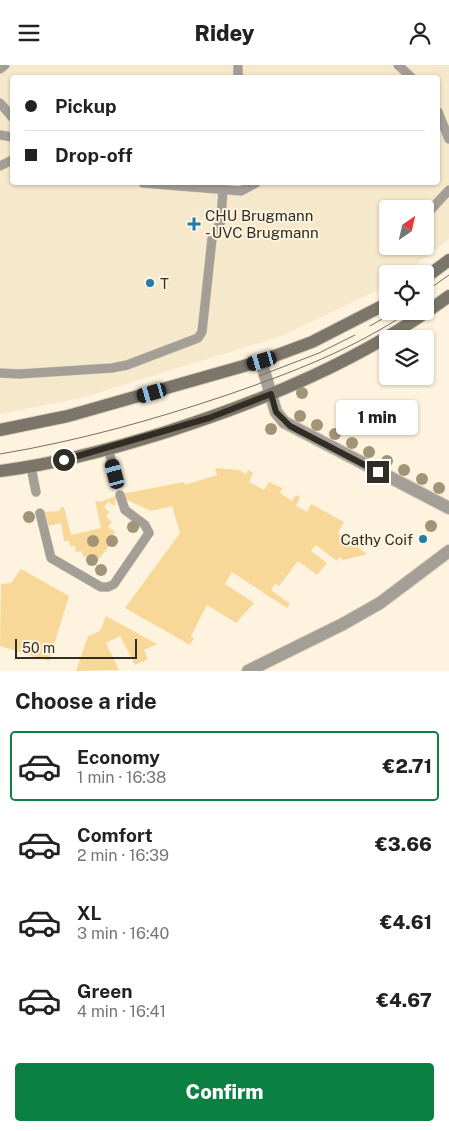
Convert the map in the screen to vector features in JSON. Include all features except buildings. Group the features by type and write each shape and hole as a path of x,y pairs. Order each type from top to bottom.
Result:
{"street":[{"path":"434,271 449,260"},
{"path":"0,471 31,467 108,449 209,418 271,394 364,351 404,327 449,296"},
{"path":"0,429 68,416 262,361 312,342 379,308"},
{"path":"262,361 276,412 290,426 449,508"},
{"path":"248,671 343,624 380,603 449,551"}],"lane":[{"path":"0,69 5,65"},
{"path":"398,65 409,75"},
{"path":"0,103 10,115"},
{"path":"440,117 449,139"},
{"path":"169,185 240,191 252,185"},
{"path":"0,373 112,368 127,365 198,338 202,332 212,239 220,221 222,189"},
{"path":"434,207 449,191"},
{"path":"108,449 115,474"},
{"path":"31,467 36,491"},
{"path":"40,513 51,558 101,587 108,587 114,584 148,533 145,525 125,510 120,495"}],"shaded area":[{"name":"CHU Brugmann - UVC Brugmann","path":"0,65 449,65 449,239 434,251 434,200 379,200 379,255 428,255 416,265 379,265 379,289 282,336 81,398 0,414"},
{"path":"215,468 239,470 246,474 248,470 253,473 249,482 264,490 269,482 282,488 280,493 292,501 296,495 300,497 296,506 307,512 311,504 344,522 338,533 367,554 343,560 339,557 337,561 316,545 311,551 327,563 317,575 298,561 279,586 275,584 271,590 290,604 287,608 232,572 225,584 254,603 236,623 207,605 191,636 194,638 190,645 125,608 180,533 172,506 151,511 125,499 122,494 184,482 185,485 217,475"},
{"path":"116,496 115,506 108,502 104,507 109,512 106,517 112,522 108,527 115,532 111,537 114,540 97,561 90,562 89,556 83,557 82,551 76,552 75,546 70,546 69,541 64,541 61,523 49,526 44,512 60,511 60,508 64,507 71,535 101,528 95,500 100,502"},
{"path":"21,569 69,596 49,661 0,646 1,584 11,583"},
{"path":"106,616 157,644 144,650 148,659 135,665 120,636 106,643 119,670 76,671 88,636 100,631"}],"tram line":[{"path":"434,286 449,275"},
{"path":"370,326 380,320"},
{"path":"0,454 58,443 115,429 227,395 322,359 396,320"},
{"path":"259,376 319,353 355,335"}],"place":[{"name":"CHU Brugmann - UVC Brugmann","path":"194,224"},
{"name":"T","path":"150,283"},
{"name":"Cathy Coif","path":"423,539"}],"route":[{"path":"64,460 146,438 209,418 271,394 276,412 284,422 378,472"}]}
